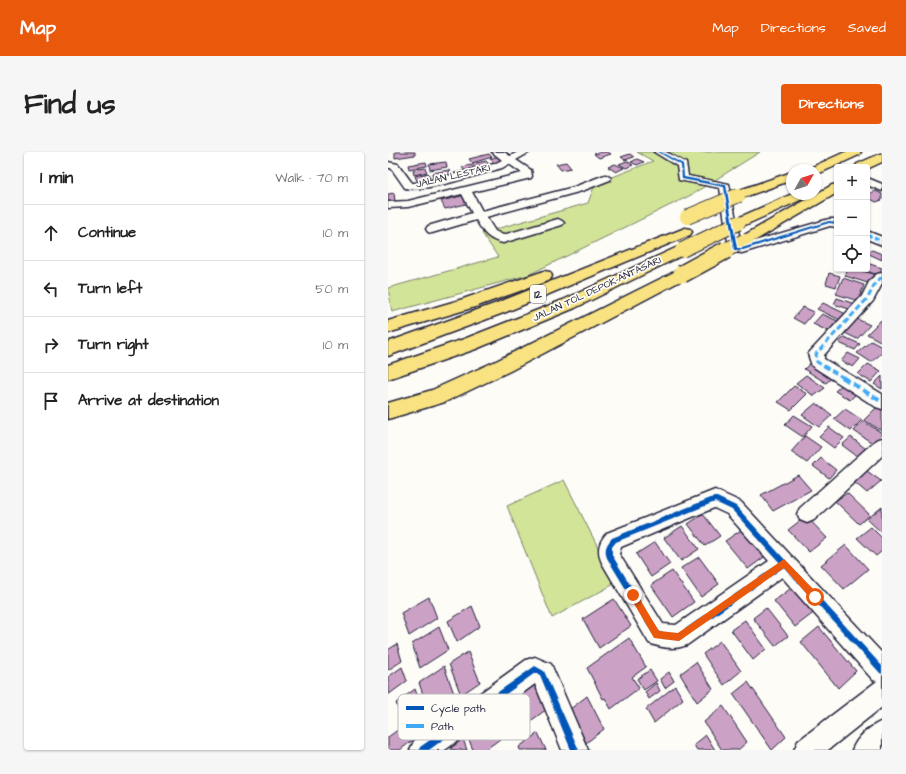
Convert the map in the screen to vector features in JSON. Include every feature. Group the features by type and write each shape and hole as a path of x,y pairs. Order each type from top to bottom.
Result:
{"highway":[{"path":"822,167 855,152"},
{"path":"867,164 882,157"},
{"path":"822,165 842,158"},
{"path":"739,201 786,179"},
{"path":"822,185 834,179"},
{"name":"JALAN TOL DEPOK–ANTASARI","path":"388,349 455,326 554,288 739,201 786,184"},
{"path":"388,411 438,396 503,366 744,241 834,190"},
{"name":"JALAN TOL DEPOK–ANTASARI","path":"388,372 470,344 555,309 789,200"},
{"path":"388,327 469,303 686,225"}],"street":[{"path":"388,205 408,204 527,176 527,172 497,152"},
{"name":"JALAN LESTARI","path":"388,165 394,166 409,186 420,186 498,166 525,152"},
{"path":"659,152 682,165 683,178 725,186 735,249 742,249 829,222 834,223"},
{"path":"432,229 578,189 606,178"},
{"path":"870,182 882,188"},
{"path":"466,190 489,232 496,238 503,239 558,224"},
{"path":"870,236 882,241"},
{"path":"882,277 876,283 868,298 816,354 817,362 882,402"},
{"path":"806,514 882,445"},
{"path":"784,563 679,637 657,635 609,556 609,546 614,540 715,499 734,508 784,563 882,671"},
{"path":"502,694 535,670 542,673 575,750"},
{"path":"807,750 882,691"},
{"path":"864,750 882,734"},
{"path":"424,750 438,740"}],"green space":[{"path":"637,152 760,152 691,195 528,275 392,312 388,288 498,257 482,233 588,203 595,184 653,161"},
{"path":"564,480 616,583 552,618 507,506"}],"building":[{"path":"395,152 415,152 415,155 395,158"},
{"path":"608,152 611,154 599,158 594,154"},
{"path":"489,154 492,157 472,163 469,159"},
{"path":"630,154 634,157 625,160 621,157"},
{"path":"498,156 504,161 496,164 490,159"},
{"path":"637,159 644,162 637,165 631,162"},
{"path":"486,161 491,166 477,170 472,164"},
{"path":"627,161 633,165 626,168 619,164"},
{"path":"426,162 427,166 409,169 408,165"},
{"path":"446,162 447,167 430,170 429,164"},
{"path":"566,162 571,168 561,170 556,164"},
{"path":"615,164 624,168 616,172 608,167"},
{"path":"471,165 476,172 467,174 462,167"},
{"path":"425,168 427,172 414,175 413,170"},
{"path":"449,170 451,176 433,179 432,173"},
{"path":"428,173 430,178 417,181 415,176"},
{"path":"876,191 882,194 882,200 876,202 870,199 870,193"},
{"path":"394,193 395,201 388,203 388,194"},
{"path":"465,195 470,203 445,209 441,201"},
{"path":"872,250 882,254 882,260 870,254 870,251"},
{"path":"870,264 882,268 879,275 869,272"},
{"path":"847,272 866,272 874,274 871,284 845,276"},
{"path":"829,273 840,276 836,287 826,284"},
{"path":"843,278 864,285 858,301 836,294"},
{"path":"837,298 858,305 855,311 834,304"},
{"path":"823,303 846,314 840,320 817,309"},
{"path":"803,307 814,312 804,324 793,318"},
{"path":"822,314 840,322 832,333 813,324"},
{"path":"857,319 870,325 857,339 845,333"},
{"path":"881,320 882,321 882,342 867,334"},
{"path":"844,337 860,344 855,350 839,343"},
{"path":"871,341 882,347 882,353 871,362 857,353"},
{"path":"848,353 860,359 853,367 841,361"},
{"path":"812,362 834,376 826,383 804,369"},
{"path":"868,364 881,371 871,382 858,374"},
{"path":"806,375 825,388 814,396 796,383"},
{"path":"882,376 882,389 874,384"},
{"path":"846,381 860,390 850,400 835,391"},
{"path":"794,386 807,394 791,410 778,402"},
{"path":"816,403 832,415 819,427 802,415"},
{"path":"881,403 882,404 882,431 864,420"},
{"path":"845,409 862,420 851,431 834,419"},
{"path":"794,415 812,426 803,437 785,425"},
{"path":"863,421 882,433 874,444 854,431"},
{"path":"829,427 844,438 834,448 819,437"},
{"path":"805,436 821,447 807,463 791,452"},
{"path":"851,437 866,449 858,457 842,445"},
{"path":"821,458 836,470 829,478 813,466"},
{"path":"867,471 881,481 867,493 854,482"},
{"path":"798,475 811,490 773,511 761,495"},
{"path":"847,493 870,515 859,524 835,501"},
{"path":"882,507 882,533 867,519"},
{"path":"703,514 720,536 705,546 688,524"},
{"path":"806,516 827,538 809,552 788,530"},
{"path":"682,526 699,549 681,561 664,538"},
{"path":"871,527 882,538 882,551 876,556 857,538"},
{"path":"744,528 767,555 748,569 725,541"},
{"path":"655,542 670,564 651,577 636,554"},
{"path":"846,545 868,569 844,589 821,565"},
{"path":"699,557 719,584 701,597 681,568"},
{"path":"672,571 694,602 673,617 651,585"},
{"path":"794,586 816,611 795,627 774,601"},
{"path":"429,597 437,618 409,636 401,613"},
{"path":"614,599 631,626 599,648 583,619"},
{"path":"472,606 480,626 457,642 448,621"},
{"path":"766,608 788,636 775,646 753,618"},
{"path":"745,620 766,649 753,660 731,630"},
{"path":"439,627 448,650 420,668 412,644"},
{"path":"819,627 856,671 838,688 801,642"},
{"path":"629,638 646,667 632,677 639,688 611,709 605,698 603,699 587,668"},
{"path":"720,641 741,671 724,685 703,654"},
{"path":"397,644 402,661 388,670 388,650"},
{"path":"468,652 480,682 461,694 449,664"},
{"path":"696,662 713,689 697,702 680,674"},
{"path":"444,666 454,694 423,694 419,683"},
{"path":"402,667 407,681 388,695 388,677"},
{"path":"650,670 657,681 644,690 637,679"},
{"path":"669,672 674,681 665,688 660,679"},
{"path":"748,682 786,737 772,750 733,694"},
{"path":"656,683 660,691 649,699 645,692"},
{"path":"535,685 547,709 530,721 530,694 522,694"},
{"path":"675,686 683,699 654,723 646,709"},
{"path":"415,689 417,694 408,694"},
{"path":"587,696 604,729 586,743 569,710"},
{"path":"723,706 747,742 738,750 722,750 704,722"},
{"path":"398,730 398,740 413,740 400,750 388,750 388,737"},
{"path":"538,733 546,750 520,750 519,747"},
{"path":"706,735 715,750 697,750 694,745"},
{"path":"463,740 467,750 451,750 451,748"},
{"path":"469,740 499,740 485,750 473,750"}],"marked path":[{"path":"870,236 882,241"},
{"path":"882,277 875,283 868,298 816,354 817,362 882,402"}],"cycle path":[{"path":"659,152 682,165 683,178 725,186 735,249 742,249 829,222 834,223"},
{"path":"784,563 679,637 657,635 609,556 609,546 614,540 715,499 734,508 882,671"},
{"path":"500,694 535,669 542,673 575,750"},
{"path":"423,750 437,740"}],"route":[{"path":"633,595 657,635 679,637 784,563 815,597"}]}
